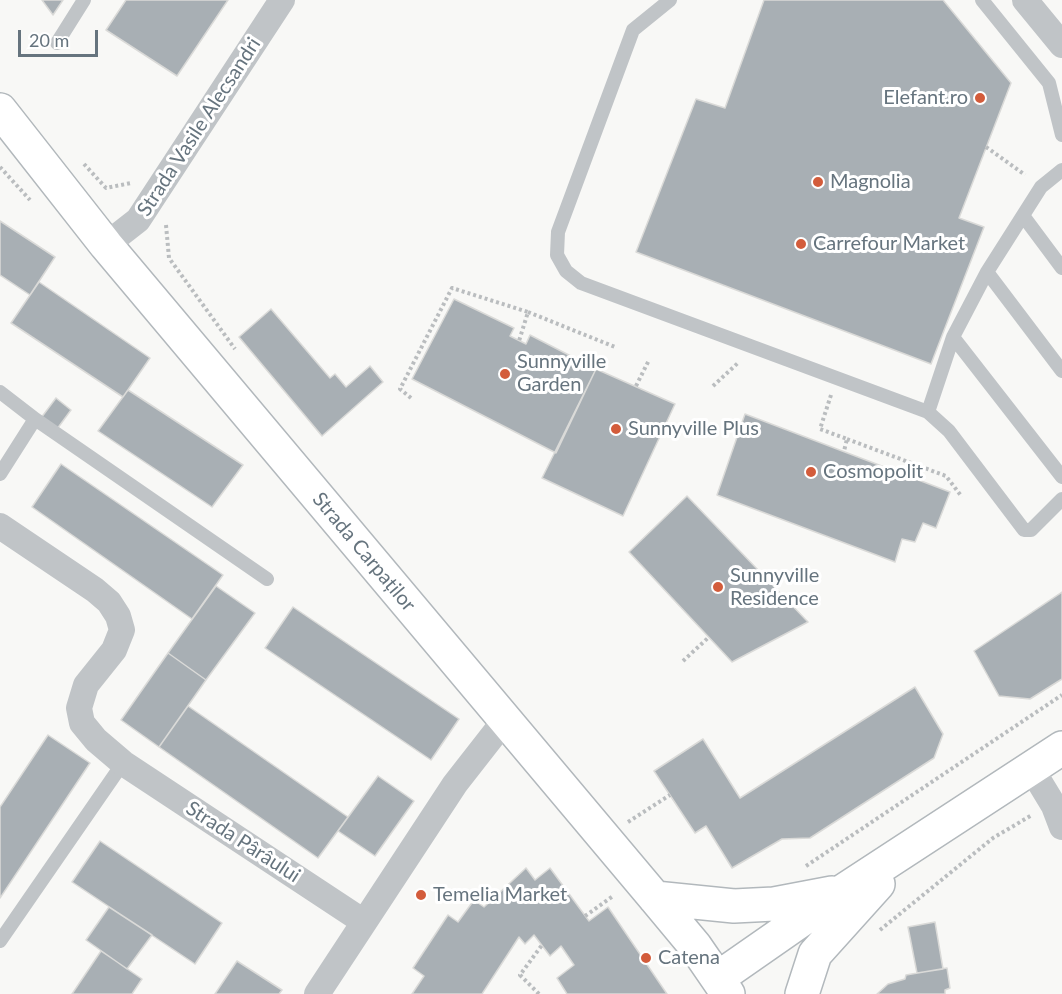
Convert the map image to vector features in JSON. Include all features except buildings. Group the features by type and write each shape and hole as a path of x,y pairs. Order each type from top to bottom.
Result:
{"main road":[{"name":"Strada Carpaților","path":"0,110 106,244 655,898 723,986"},
{"path":"723,986 843,891 1062,748"},
{"path":"802,994 815,954 919,841"},
{"path":"655,898 734,906 774,904 843,891"}],"street":[{"name":"Strada Vasile Alecsandri","path":"106,244 138,220 282,0"},
{"path":"1025,0 1062,45"},
{"name":"Strada Pârâului","path":"0,526 95,590 109,602 118,616 122,630 114,650 86,685 79,708 82,723 96,740 123,763 364,922"},
{"path":"317,994 455,784 505,720"},
{"path":"1031,768 1058,817"}],"lane":[{"path":"57,43 84,0"},
{"path":"670,0 633,30 558,232 557,255 566,271 581,283 927,412 949,431 1024,530 1031,530 1062,499"},
{"path":"981,0 1049,83 1062,135"},
{"path":"927,412 953,337 987,272 1041,187 1062,170"},
{"path":"1024,217 1062,268"},
{"path":"987,272 1062,371"},
{"path":"953,337 1062,477"},
{"path":"0,392 35,419 267,579"},
{"path":"0,474 35,419"},
{"path":"0,941 123,763"}],"path":[{"path":"80,159 106,188 131,183 165,219 169,258 238,353"},
{"path":"411,398 400,388 452,288 528,312 615,347"},
{"path":"519,341 528,312"},
{"path":"713,386 755,348"},
{"path":"636,386 649,360"},
{"path":"836,378 820,429 946,476 962,497"},
{"path":"844,451 847,439"},
{"path":"683,661 709,637"},
{"path":"797,872 1062,695"},
{"path":"621,827 670,795"},
{"path":"879,930 993,838 1033,814 1058,817"},
{"path":"585,916 614,896"},
{"path":"539,994 520,975 542,945"}],"place":[{"name":"Elefant.ro","path":"980,98"},
{"name":"Magnolia","path":"818,182"},
{"name":"Carrefour Market","path":"801,244"},
{"name":"Sunnyville Garden","path":"505,374"},
{"name":"Sunnyville Plus","path":"616,429"},
{"name":"Cosmopolit","path":"811,472"},
{"name":"Sunnyville Residence","path":"718,587"},
{"name":"Temelia Market","path":"421,895"},
{"name":"Catena","path":"646,958"}]}
